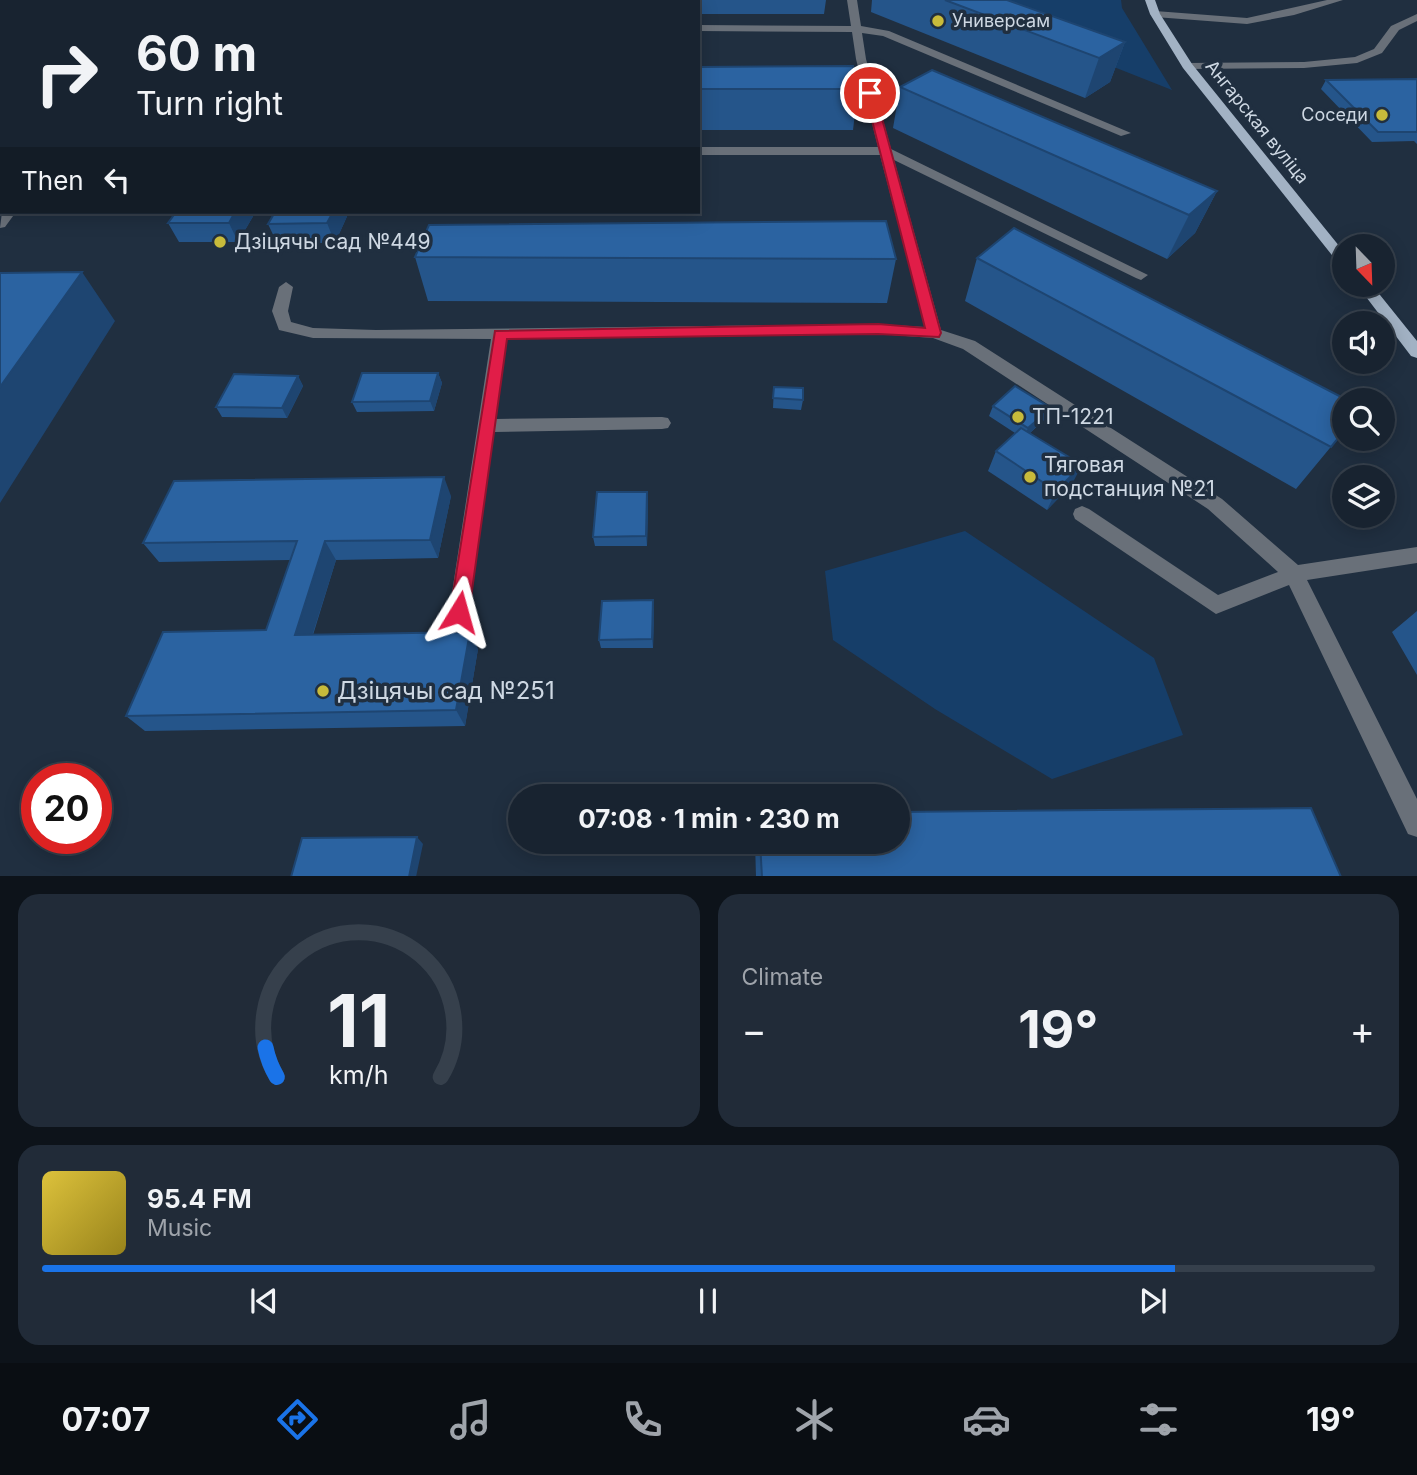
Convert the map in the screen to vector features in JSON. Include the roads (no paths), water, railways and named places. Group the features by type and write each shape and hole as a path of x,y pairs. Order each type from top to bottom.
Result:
{"main road":[{"name":"Ангарская вуліца","path":"1150,0 1155,14 1187,66 1332,246"},
{"path":"1374,298 1417,352"}],"lane":[{"path":"852,0 861,59 934,333"},
{"path":"1155,14 1247,21 1338,0"},
{"path":"1187,66 1304,65 1357,60 1378,51 1395,29 1417,17"},
{"path":"700,28 858,29 885,33 1125,133"},
{"path":"700,152 886,152 1140,275"},
{"path":"286,286 280,311 285,326 304,331 376,335 878,329 934,333 969,345 1215,504 1294,574 1417,825"},
{"path":"459,612 500,334"},
{"path":"486,426 663,423"},
{"path":"1082,514 1216,605 1294,574 1417,555"}],"place":[{"name":"Универсам","path":"938,21"},
{"name":"Соседи","path":"1382,115"},
{"name":"Дзіцячы сад №449","path":"220,242"},
{"name":"ТП-1221","path":"1018,417"},
{"name":"Тяговая подстанция №21","path":"1030,477"},
{"name":"Дзіцячы сад №251","path":"323,691"}]}
